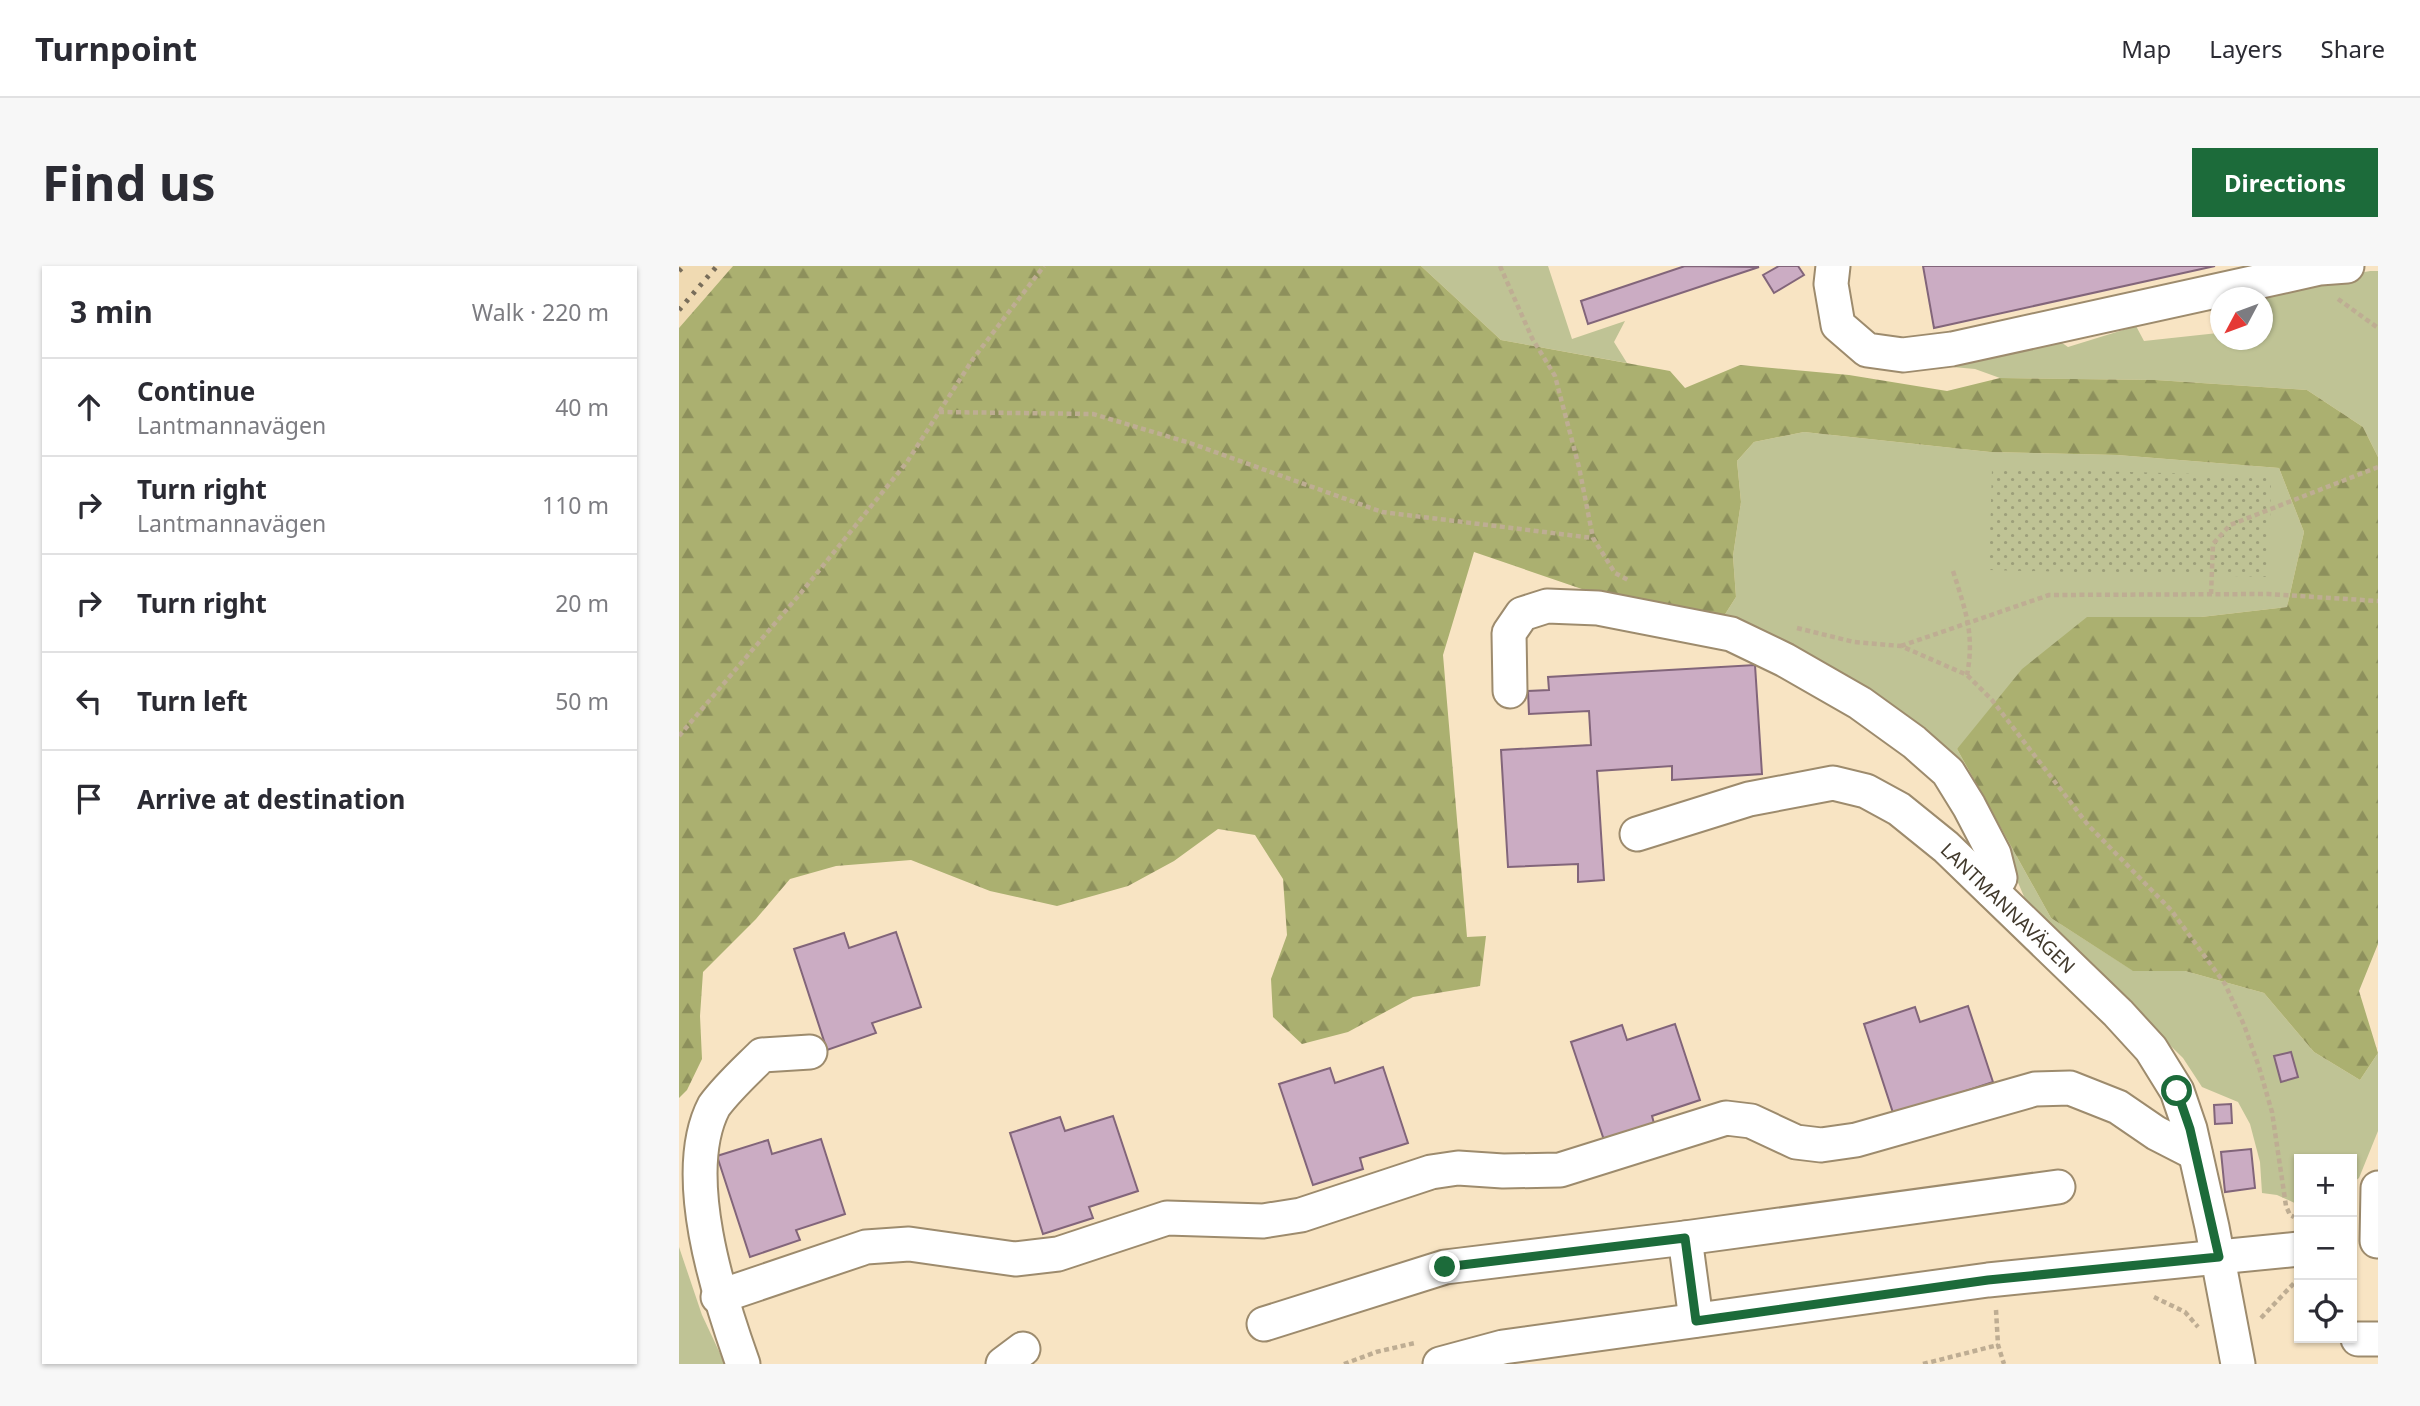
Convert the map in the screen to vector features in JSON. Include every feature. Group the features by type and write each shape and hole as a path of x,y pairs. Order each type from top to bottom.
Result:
{"street":[{"path":"1833,266 1831,284 1838,325 1867,350 1903,355 1952,349 2320,268 2347,266"},
{"path":"1510,691 1509,632 1522,614 1547,606 1598,608 1731,634 1785,660 1860,703 1914,742 1948,772 1994,854 2000,878 1992,891"},
{"name":"LANTMANNAVÄGEN","path":"1637,834 1749,799 1833,783 1866,790 1899,809 1946,847 2118,1013 2151,1049 2177,1091 2190,1129 2219,1257 2238,1364"},
{"path":"743,1364 719,1297 702,1236 692,1186 694,1149 712,1108 762,1055 810,1052"},
{"path":"719,1297 866,1247 909,1244 1015,1259 1058,1254 1167,1218 1263,1222 1301,1215 1431,1172 1458,1168 1503,1171 1560,1170 1726,1118 1751,1121 1796,1142 1821,1145 1856,1140 2035,1089 2070,1088 2118,1107 2156,1133 2195,1153"},
{"path":"1264,1324 1445,1267 1685,1238 2058,1187"},
{"path":"2369,1242 2378,1188"},
{"path":"1685,1238 1696,1321"},
{"path":"1440,1364 1503,1347 1988,1280 2294,1250"}],"path":[{"path":"679,736 756,647 907,462 973,359 1044,266"},
{"path":"939,412 1093,414 1190,443 1383,512 1593,538"},
{"path":"2211,594 2213,544 2230,525 2378,467"},
{"path":"1953,571 1969,623 1970,660 1967,675"},
{"path":"1901,646 2049,595 2268,594 2378,601"},
{"path":"2230,1323 2256,1321 2267,1314 2298,1280"},
{"path":"1996,1309 1998,1345 2004,1364"},
{"path":"1923,1364 1998,1345"}],"shaded area":[{"path":"679,266 733,266 679,328"}],"green space":[{"path":"733,266 1421,266 1501,340 1670,371 1685,388 1740,365 1849,375 1947,391 2000,378 2156,380 2307,390 2363,427 2378,457 2378,944 2359,991 2378,1053 2360,1080 2314,1052 2264,993 2185,971 2133,971 2051,918 1957,749 2022,669 2087,617 2201,617 2287,607 2304,532 2279,468 2117,455 1990,452 1804,432 1754,442 1737,461 1741,502 1733,556 1736,597 1722,619 1614,600 1474,552 1443,655 1467,937 1486,936 1480,986 1413,997 1348,1032 1302,1044 1273,1017 1271,979 1287,935 1283,879 1255,835 1218,829 1174,861 1128,886 1057,906 990,891 911,860 836,866 790,879 756,919 703,972 700,1016 702,1059 687,1090 679,1098 679,328"},
{"path":"1421,266 1548,266 1572,339 1625,321 1614,342 1627,363 1501,340"},
{"path":"2378,271 2378,457 2363,427 2307,390 2156,380 2000,378 1975,369 1930,365 2049,334 2068,347 2136,326 2144,341 2210,334 2210,350 2273,350 2273,293 2284,287"},
{"path":"1804,432 1990,452 2117,455 2279,468 2304,532 2287,607 2201,617 1957,749 2051,918 2132,970 2185,971 2264,993 2314,1052 2360,1080 2378,1053 2378,1131 2359,1178 2357,1179 2357,1154 2294,1154 2294,1203 2277,1195 2262,1193 2260,1162 2250,1124 2238,1102 2202,1087 2183,1058 2028,906 2011,866 1947,754 1722,619 1736,597 1733,556 1741,502 1737,461 1754,442"},
{"path":"1992,468 2271,476 2269,577 1989,570"},
{"path":"679,1247 702,1315 725,1364 679,1364"}],"building":[{"path":"1685,266 1759,267 1588,324 1581,301"},
{"path":"1779,266 1798,266 1804,275 1774,293 1763,275"},
{"path":"1923,266 2215,266 1934,328"},
{"path":"1755,665 1762,774 1672,780 1672,766 1597,771 1604,880 1578,882 1578,864 1508,867 1501,750 1591,745 1589,711 1529,714 1528,691 1549,690 1548,677"},
{"path":"896,932 921,1007 872,1023 876,1033 827,1050 794,949 844,933 849,948"},
{"path":"1968,1006 1993,1082 1945,1098 1897,1125 1864,1024 1915,1007 1920,1022"},
{"path":"1675,1024 1700,1100 1652,1116 1655,1127 1605,1143 1571,1042 1622,1025 1627,1040"},
{"path":"2291,1052 2298,1077 2281,1082 2274,1056"},
{"path":"1383,1067 1408,1143 1360,1158 1363,1169 1313,1185 1279,1084 1330,1068 1335,1083"},
{"path":"2231,1104 2232,1123 2215,1124 2214,1105"},
{"path":"1113,1116 1138,1191 1089,1207 1093,1218 1043,1234 1010,1133 1060,1117 1065,1131"},
{"path":"821,1139 845,1214 796,1230 800,1240 750,1257 717,1156 768,1140 772,1154"},
{"path":"2251,1149 2255,1188 2225,1192 2221,1152"}],"railway":[{"path":"679,271 684,266"},
{"path":"679,310 717,266"}],"route":[{"path":"1445,1267 1685,1238 1696,1321 1988,1280 2219,1257 2190,1129 2177,1091"}]}
